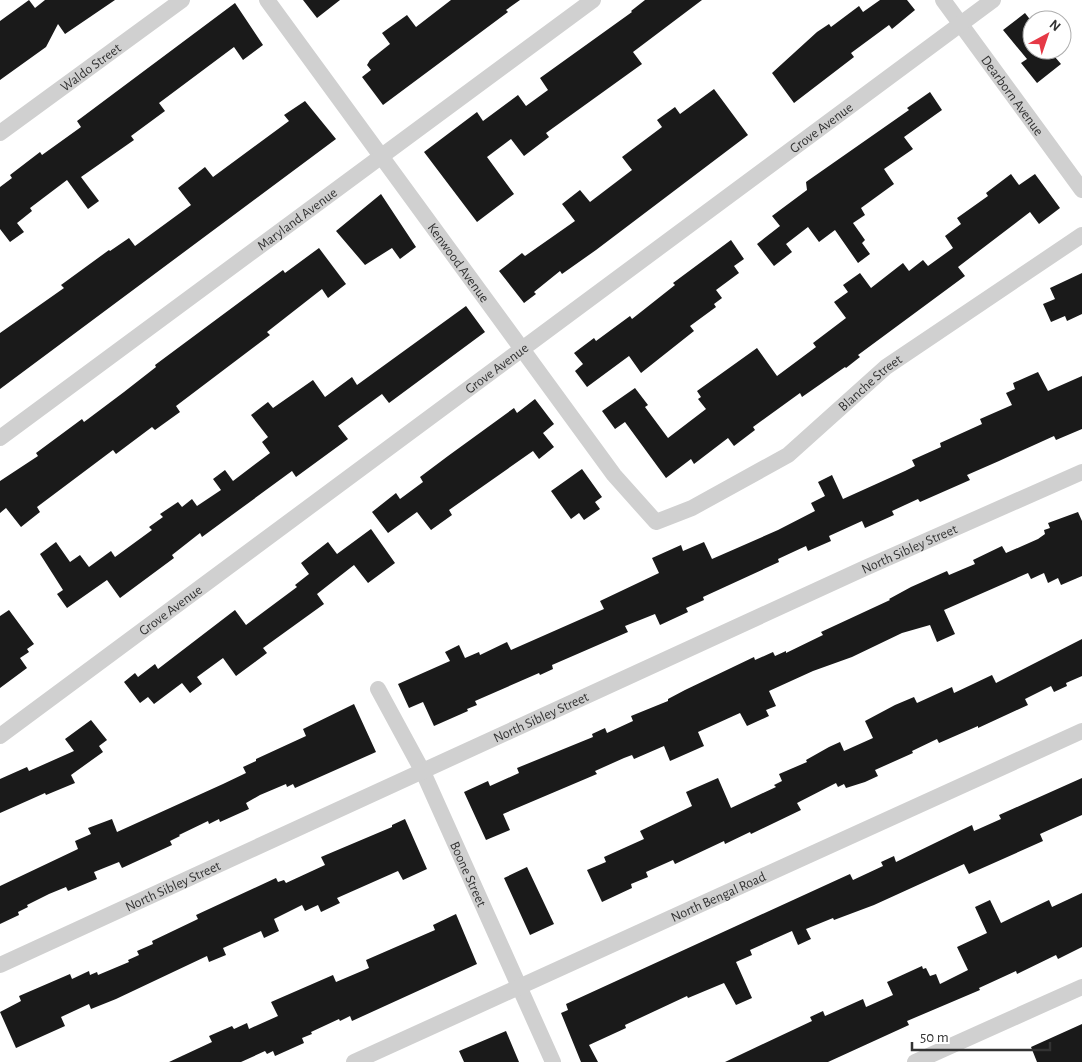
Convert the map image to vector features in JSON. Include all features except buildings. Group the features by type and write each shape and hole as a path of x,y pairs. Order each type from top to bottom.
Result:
{"street":[{"name":"Waldo Street","path":"0,133 182,0"},
{"name":"Kenwood Avenue","path":"266,0 614,475 656,522"},
{"name":"Maryland Avenue","path":"0,438 593,0"},
{"name":"Dearborn Avenue","path":"943,0 1082,190"},
{"name":"Grove Avenue","path":"0,736 993,0"},
{"name":"Blanche Street","path":"656,522 692,508 788,455 886,367 1082,235"},
{"name":"North Sibley Street","path":"0,965 865,568 1082,472"},
{"name":"Boone Street","path":"378,689 423,772 553,1062"},
{"name":"North Bengal Road","path":"354,1062 1082,731"},
{"path":"915,1062 1082,987"}]}
